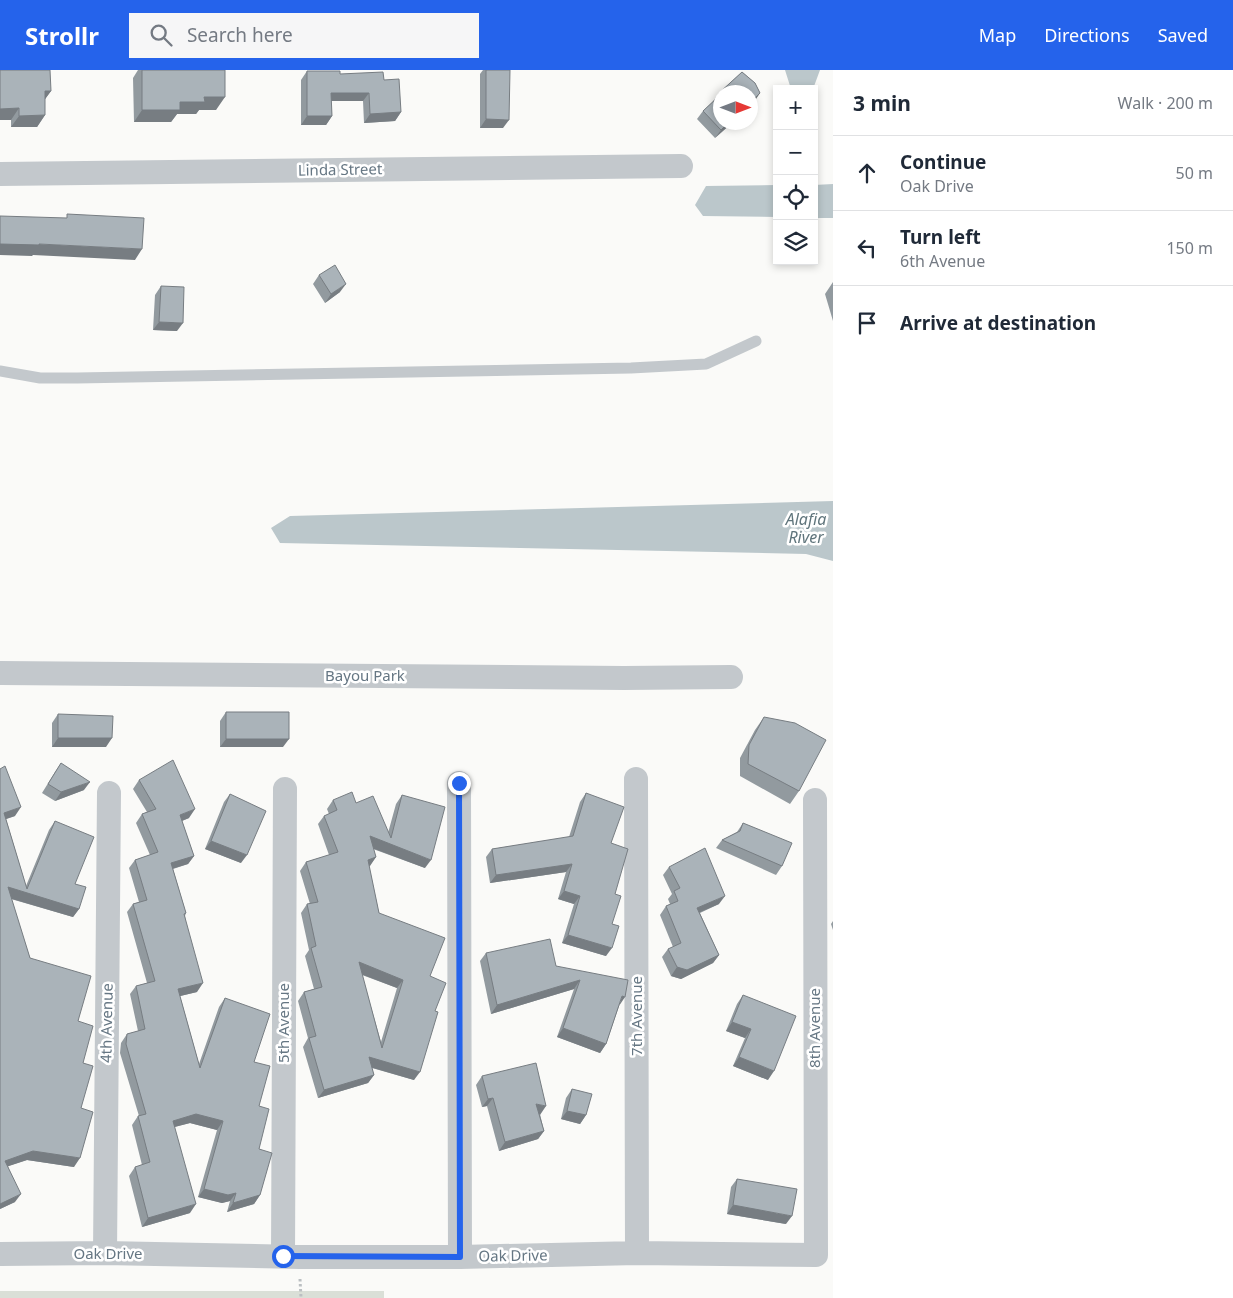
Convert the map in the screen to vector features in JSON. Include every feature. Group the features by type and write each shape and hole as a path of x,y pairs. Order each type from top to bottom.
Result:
{"street":[{"name":"Linda Street","path":"0,174 681,166"},
{"name":"Bayou Park","path":"0,673 624,678 731,677"},
{"name":"7th Avenue","path":"636,779 637,1253"},
{"path":"459,783 460,1257"},
{"name":"5th Avenue","path":"283,1256 285,789"},
{"name":"4th Avenue","path":"105,1253 109,794"},
{"name":"8th Avenue","path":"815,800 816,1255"},
{"name":"Oak Drive","path":"0,1254 105,1253 460,1257 637,1253 816,1255"}],"lane":[{"path":"0,371 40,378 77,378 631,368 706,364 756,341"}],"shaded area":[{"path":"0,1291 384,1291 384,1298 0,1298"}],"water":[{"path":"785,70 820,70 814,85 790,85"},
{"path":"833,184 833,218 818,218 818,185"},
{"path":"773,185 773,217 703,216 695,205 706,186"},
{"name":"Alafia River","path":"833,501 833,561 806,554 280,543 271,528 290,516"}],"building":[{"path":"0,70 50,70 51,91 45,91 45,115 19,116 19,108 0,109"},
{"path":"142,70 225,70 225,97 204,97 205,102 180,102 180,110 142,110"},
{"path":"486,70 510,70 509,120 486,119"},
{"path":"307,71 340,71 340,74 383,72 384,80 399,79 401,112 370,114 369,93 331,93 332,116 307,116"},
{"path":"742,72 756,85 728,85"},
{"path":"713,102 713,122 703,111"},
{"path":"67,214 144,218 142,249 0,244 0,216 67,218"},
{"path":"335,265 346,284 331,294 319,275"},
{"path":"161,286 184,287 183,323 159,322"},
{"path":"226,712 289,712 289,739 226,739"},
{"path":"58,714 113,716 112,738 58,738"},
{"path":"764,717 795,723 826,740 799,791 748,764 749,745"},
{"path":"173,760 195,809 180,815 194,856 171,863 186,913 184,914 203,983 178,989 200,1068 225,998 270,1014 254,1062 270,1066 259,1106 269,1109 259,1149 272,1153 260,1195 233,1203 236,1193 228,1195 204,1189 223,1121 196,1114 173,1121 196,1204 148,1218 135,1167 150,1162 138,1116 146,1114 126,1044 127,1034 145,1029 136,986 155,981 133,904 147,900 135,860 158,852 142,814 156,809 139,780"},
{"path":"61,763 90,782 61,792 48,784"},
{"path":"5,766 21,807 4,813 27,889 55,821 94,837 75,884 86,887 79,909 8,887 30,958 91,976 78,1021 93,1026 83,1063 93,1066 81,1108 93,1112 80,1158 33,1151 5,1161 21,1194 0,1204 0,769"},
{"path":"352,792 356,803 373,796 391,838 402,795 445,807 431,860 370,836 376,857 368,860 379,913 445,938 430,976 446,983 435,1011 438,1012 420,1072 369,1057 374,1075 324,1090 309,1038 316,1036 304,992 322,987 311,948 316,946 307,904 318,902 306,862 338,852 324,816 337,810 333,800","holes":["359,962 403,980 382,1048"]},
{"path":"586,793 624,807 611,843 628,849 615,894 621,896 612,924 619,926 612,948 568,935 580,896 564,891 572,864 496,875 492,849 573,836"},
{"path":"230,794 266,811 247,855 211,841"},
{"path":"743,823 792,843 782,866 722,840 740,831"},
{"path":"705,848 725,896 697,908 719,955 687,970 677,967 668,949 681,943 666,906 678,901 674,891 680,888 669,867"},
{"path":"550,939 556,966 628,980 625,997 622,996 606,1044 563,1028 580,980 497,1005 486,953"},
{"path":"743,995 796,1016 774,1071 739,1057 751,1029 732,1022"},
{"path":"536,1063 546,1106 536,1104 544,1131 505,1142 493,1098 488,1099 482,1076"},
{"path":"572,1089 592,1094 586,1115 567,1111"},
{"path":"737,1179 797,1189 792,1216 733,1205"}],"route":[{"path":"283,1256 460,1257 459,783"}]}
